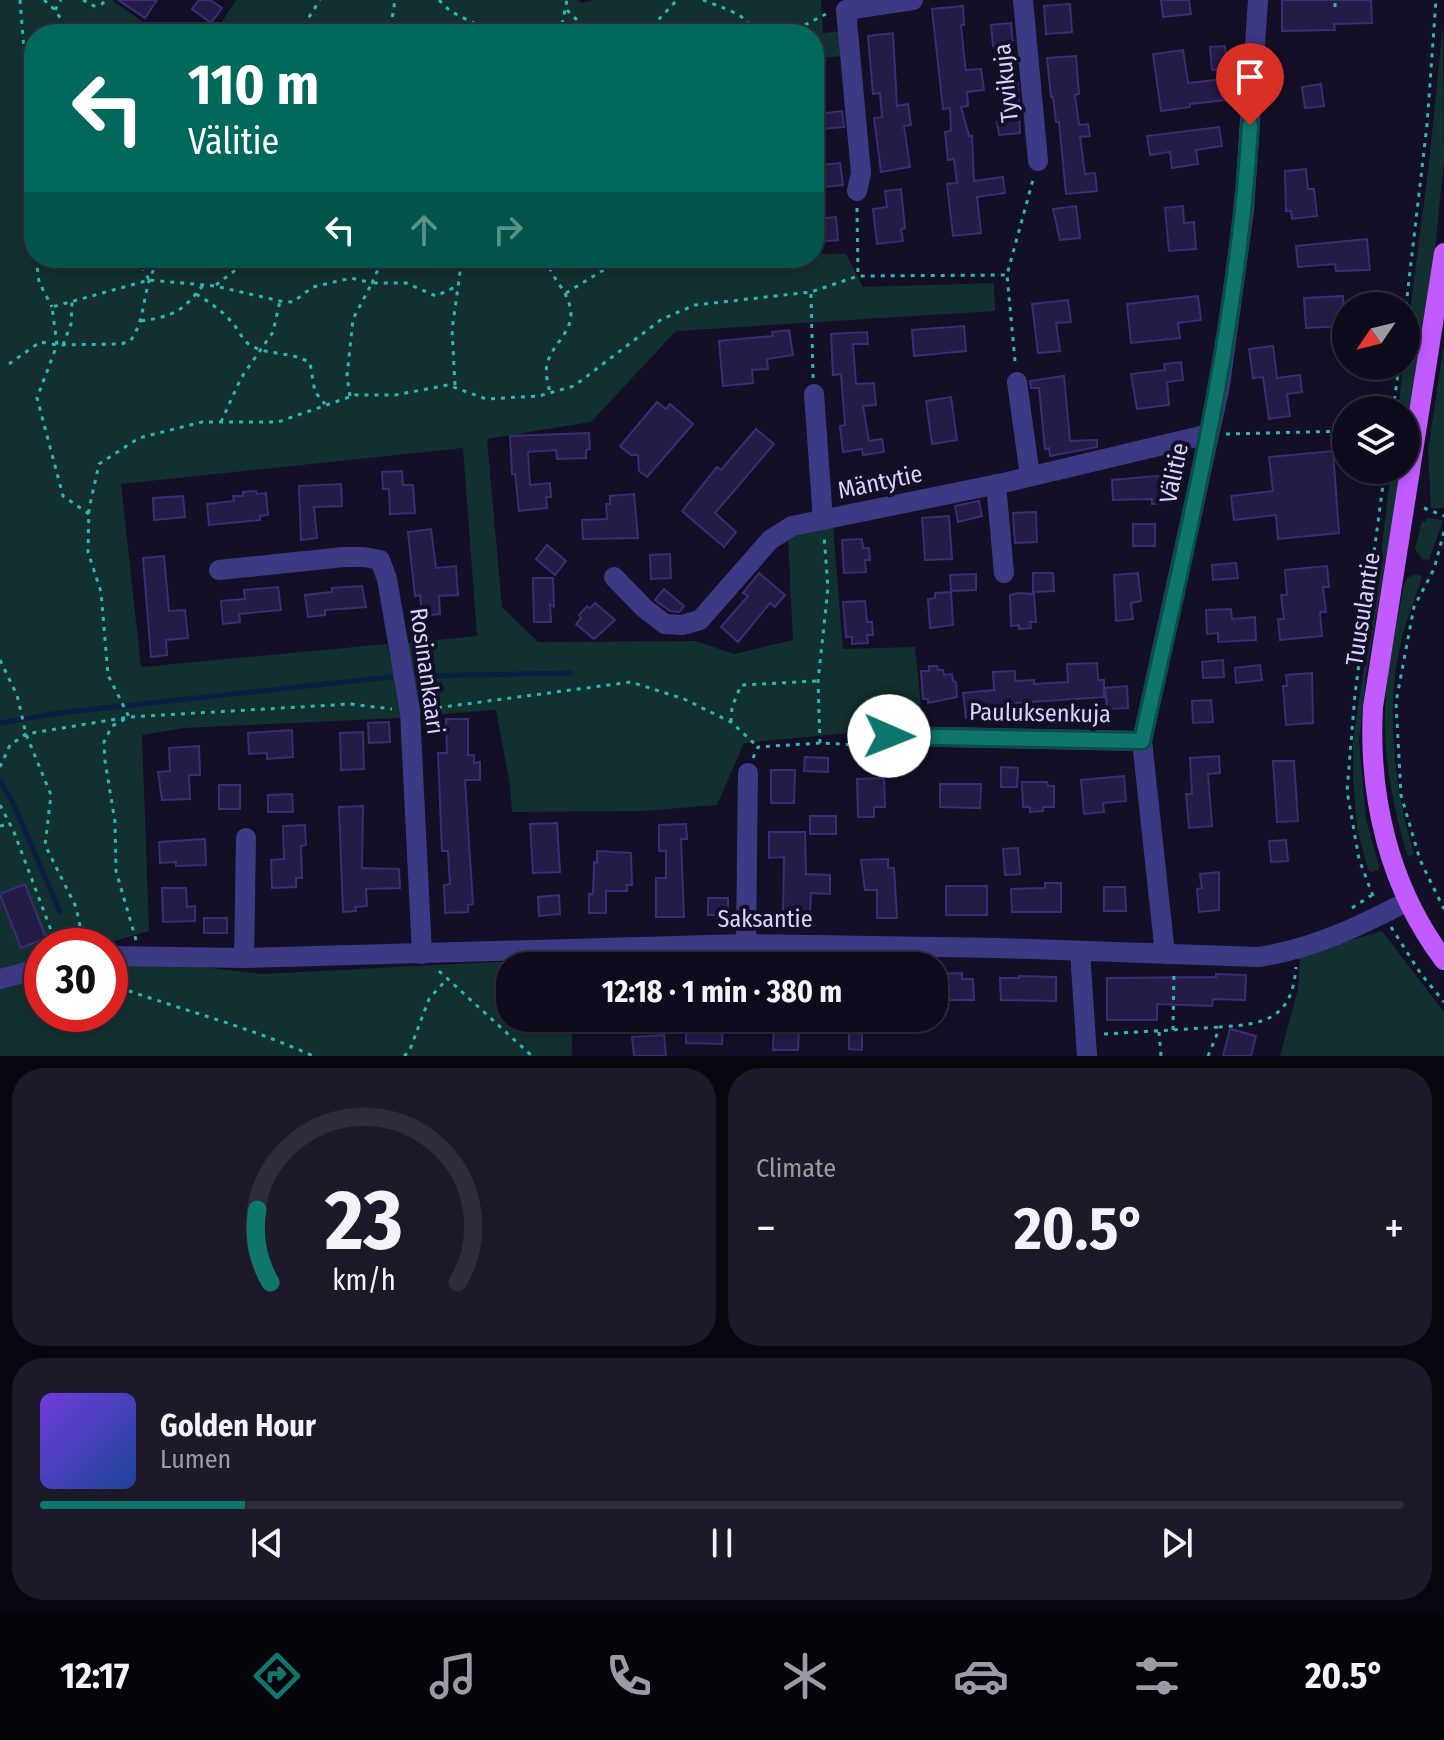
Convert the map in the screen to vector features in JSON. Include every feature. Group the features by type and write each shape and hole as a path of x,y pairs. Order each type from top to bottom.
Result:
{"main road":[{"name":"Tuusulantie","path":"1444,253 1373,707 1371,745 1384,838 1408,901 1444,960"}],"street":[{"path":"857,191 861,173 836,12 913,0"},
{"name":"Tyvikuja","path":"1023,0 1038,161"},
{"name":"Välitie","path":"1169,954 1142,741 1220,385 1248,159 1258,0"},
{"path":"1017,382 1030,476"},
{"path":"814,394 823,520"},
{"name":"Mäntytie","path":"614,577 644,608 665,624 682,625 700,620 770,540 792,526 996,484 1209,434"},
{"path":"996,484 1004,573"},
{"name":"Rosinankaari","path":"219,570 344,557 380,560 387,579 410,712 422,954"},
{"name":"Pauluksenkuja","path":"889,736 1142,741"},
{"path":"746,944 748,773"},
{"path":"244,958 246,838"},
{"name":"Saksantie","path":"128,956 244,958 746,944 1258,957 1292,952 1317,944 1408,901"},
{"path":"1080,951 1086,1046"},
{"path":"0,979 24,973"}],"path":[{"path":"20,0 24,50"},
{"path":"44,0 64,24"},
{"path":"55,10 61,0"},
{"path":"83,0 94,6 106,0"},
{"path":"304,24 320,0"},
{"path":"389,24 395,0"},
{"path":"439,0 450,11 478,24"},
{"path":"563,24 567,0"},
{"path":"654,24 677,0"},
{"path":"703,0 746,19 750,24"},
{"path":"1335,0 1335,7"},
{"path":"1408,292 1427,125 1436,0"},
{"path":"567,10 581,24"},
{"path":"809,24 836,12"},
{"path":"1015,361 1007,275 1038,161"},
{"path":"857,191 858,276"},
{"path":"37,268 39,282 52,307 57,345 37,398 63,496 89,514"},
{"path":"142,268 149,280"},
{"path":"9,364 33,344 40,342 63,345 121,344 130,341 140,321 149,280 156,268"},
{"path":"215,286 238,268"},
{"path":"350,397 347,376 353,319 379,268"},
{"path":"455,387 452,330 460,268"},
{"path":"549,268 566,293 571,321 547,362 550,393"},
{"path":"566,293 607,268"},
{"path":"128,714 108,675 101,592 88,552 89,514 99,464 139,438 202,422 278,422 350,397 395,395 448,385 486,399 550,393 574,386 662,319 695,305 811,292 858,276 1007,275"},
{"path":"52,307 149,280 215,286 293,302 313,287 351,278 372,283 406,283 436,296 457,286"},
{"path":"140,321 172,316 188,305 203,285"},
{"path":"811,292 814,394"},
{"path":"196,294 216,306 234,324 247,344 302,358 310,363 315,392 326,405"},
{"path":"221,422 241,378 273,332 280,301"},
{"path":"63,345 71,324 72,302"},
{"path":"1209,434 1332,431"},
{"path":"1424,508 1444,516"},
{"path":"820,743 818,681 828,588 823,520"},
{"path":"1444,532 1434,569 1414,607 1396,702 1401,795 1420,860 1444,909"},
{"path":"0,660 17,695 26,734 51,795 45,845 76,907 80,928"},
{"path":"731,722 732,707 741,685 818,681"},
{"path":"0,767 10,745 26,734 128,714 350,704 410,712 631,682 684,699 731,722 758,747 820,743 857,745 889,736"},
{"path":"128,714 112,726 104,742 115,822 116,871 136,941"},
{"path":"748,773 758,747"},
{"path":"0,805 50,928"},
{"path":"0,826 10,824"},
{"path":"1372,895 1421,974 1444,1002"},
{"path":"1086,1046 1159,1031 1255,1025 1274,1017 1291,991 1296,965 1292,952"},
{"path":"422,954 532,1056"},
{"path":"1169,954 1173,1030"},
{"path":"404,1056 409,1052 429,999 446,979"},
{"path":"128,991 275,1039 313,1056"},
{"path":"1208,1056 1220,1027"},
{"path":"1159,1031 1161,1056"}],"green space":[{"path":"0,0 112,0 146,24 24,24 24,268 824,268 824,254 846,254 863,287 994,283 995,311 676,331 591,422 487,439 502,607 538,642 696,641 734,654 793,640 788,537 833,526 843,649 915,647 923,726 744,743 717,805 643,811 512,812 496,710 419,716 405,643 477,636 463,448 121,484 141,667 387,644 402,705 400,718 184,728 142,735 149,931 128,937 128,928 24,928 24,1032 128,1032 128,958 262,974 496,962 496,1032 572,1032 572,1056 0,1056"},
{"path":"236,0 577,0 582,3 593,0 821,0 822,24 220,24"},
{"path":"1443,25 1444,159 1430,299 1420,359 1420,292 1412,292"},
{"path":"841,31 842,56 824,58 824,33"},
{"path":"1444,343 1444,505 1443,508 1431,508 1428,451"},
{"path":"1401,380 1416,380 1414,396 1400,396"},
{"path":"1389,484 1399,484 1367,670 1359,741 1366,818 1379,866 1378,870 1371,872 1357,829 1353,741"},
{"path":"1427,518 1443,520 1429,560 1422,559 1415,549 1422,521 1425,522"},
{"path":"1416,574 1422,577 1401,642 1393,695 1397,776 1414,854 1408,857 1389,776 1385,714 1389,666 1404,584 1407,578"},
{"path":"1382,931 1444,1012 1444,1056 1280,1056 1298,989 1300,955"}],"building":[{"path":"118,0 157,0 145,18"},
{"path":"199,0 210,0 222,8 211,23 192,9"},
{"path":"1161,0 1189,0 1191,14 1163,17"},
{"path":"1282,0 1371,0 1372,23 1334,24 1335,30 1282,31"},
{"path":"1070,4 1072,32 1046,34 1044,6"},
{"path":"963,6 964,25 961,25 966,70 981,69 984,90 967,92 968,106 961,107 969,136 972,136 974,181 1003,177 1005,193 977,197 981,233 953,236 947,184 957,183 954,159 948,160 945,132 951,131 950,108 943,109 932,9"},
{"path":"1011,23 1013,44 993,46 991,25"},
{"path":"893,33 897,106 908,104 911,125 904,126 910,167 881,172 874,118 882,117 880,93 873,94 868,36"},
{"path":"1225,46 1227,68 1212,70 1210,47"},
{"path":"1183,50 1188,83 1224,79 1226,100 1161,111 1153,54"},
{"path":"1076,56 1079,94 1075,95 1079,125 1088,124 1090,136 1080,137 1085,174 1095,173 1097,191 1066,194 1059,122 1056,122 1051,97 1047,58"},
{"path":"1018,83 1020,133 999,135 997,122 1006,121 1002,85"},
{"path":"1321,84 1324,106 1305,108 1302,87"},
{"path":"842,111 844,127 824,129 824,113"},
{"path":"1219,127 1222,146 1196,150 1198,164 1172,168 1170,152 1150,155 1147,136"},
{"path":"840,163 843,185 824,187 824,165"},
{"path":"1306,169 1308,189 1314,189 1317,216 1292,219 1291,211 1286,211 1285,171"},
{"path":"901,189 905,228 901,229 903,241 877,244 873,209 887,207 885,191"},
{"path":"1076,206 1080,238 1060,240 1053,209"},
{"path":"1183,206 1184,223 1194,222 1196,249 1169,251 1165,208"},
{"path":"836,217 838,240 824,241 824,218"},
{"path":"1367,239 1370,270 1336,271 1335,264 1298,267 1296,246"},
{"path":"1198,296 1201,320 1178,323 1180,338 1131,343 1127,304"},
{"path":"1332,297 1332,327 1306,328 1304,298"},
{"path":"1068,300 1071,322 1056,323 1060,351 1038,353 1032,304"},
{"path":"964,326 966,351 914,356 912,330"},
{"path":"789,330 793,355 767,359 768,369 752,370 753,383 723,386 719,341 773,336 772,332"},
{"path":"867,332 868,344 853,344 856,384 874,383 876,405 863,406 869,441 882,439 884,452 863,455 862,449 843,452 840,426 845,425 841,374 833,375 831,334"},
{"path":"1273,346 1277,378 1300,375 1302,392 1287,394 1290,416 1269,419 1263,377 1253,378 1249,349"},
{"path":"1181,362 1183,380 1167,382 1169,405 1137,409 1131,374 1165,370 1164,364"},
{"path":"1064,376 1070,441 1097,440 1097,447 1050,456 1049,448 1045,449 1039,388 1031,388 1030,381"},
{"path":"951,397 957,440 932,444 926,401"},
{"path":"657,402 666,409 670,404 693,424 647,477 639,471 638,455 631,455 620,446"},
{"path":"756,429 774,444 715,513 736,532 724,547 682,511 717,467 721,470"},
{"path":"589,433 590,449 586,450 586,458 557,459 556,450 528,452 530,485 550,483 551,497 546,497 547,508 519,511 515,474 512,474 510,436"},
{"path":"1332,451 1332,484 1335,484 1339,533 1278,539 1276,515 1234,520 1231,496 1273,491 1269,457"},
{"path":"402,471 403,485 413,485 415,513 390,514 389,489 383,489 382,472"},
{"path":"1168,475 1169,503 1152,504 1152,499 1113,500 1112,480"},
{"path":"341,484 342,506 314,507 317,538 301,540 299,486"},
{"path":"256,491 257,494 266,493 268,515 260,516 260,520 209,525 207,504 234,501 233,496"},
{"path":"634,494 638,538 583,539 582,520 607,519 606,504 610,504 610,496"},
{"path":"183,496 185,517 154,520 153,498"},
{"path":"979,501 982,516 958,522 955,506"},
{"path":"1036,512 1037,542 1015,543 1013,513"},
{"path":"949,516 952,559 925,560 922,518"},
{"path":"1133,524 1155,524 1155,546 1133,546"},
{"path":"431,529 436,568 456,566 458,595 439,596 440,614 422,616 420,595 415,596 408,532"},
{"path":"862,539 863,548 869,548 870,560 865,560 866,572 844,573 842,540"},
{"path":"547,545 566,561 555,575 536,559"},
{"path":"670,554 671,578 651,579 650,555"},
{"path":"164,556 169,611 185,610 188,638 166,640 167,655 151,657 143,558"},
{"path":"1236,563 1238,578 1213,580 1212,565"},
{"path":"1327,566 1329,587 1323,587 1326,612 1320,612 1322,636 1280,640 1278,619 1284,619 1281,595 1287,595 1285,570"},
{"path":"759,573 785,595 775,607 770,603 738,642 721,627 748,596 743,593"},
{"path":"1033,573 1053,573 1054,591 1033,592"},
{"path":"1138,573 1141,601 1131,603 1133,619 1116,621 1114,575"},
{"path":"976,574 976,590 951,591 950,575"},
{"path":"533,578 553,578 551,622 534,622"},
{"path":"362,586 366,607 325,610 325,615 308,617 305,595 332,592 332,588"},
{"path":"278,587 281,610 239,614 240,622 223,624 221,601 245,599 244,590"},
{"path":"664,589 684,606 679,612 670,611 655,600"},
{"path":"951,592 953,625 930,628 928,599 935,598 935,593"},
{"path":"1034,594 1036,622 1030,622 1031,628 1011,626 1010,595"},
{"path":"865,601 867,622 872,622 873,635 867,635 868,643 852,644 852,637 846,637 843,602"},
{"path":"595,603 615,620 594,639 576,624 587,606 590,608"},
{"path":"1231,609 1232,619 1255,617 1256,640 1218,642 1218,633 1207,634 1206,610"},
{"path":"1223,660 1224,677 1203,678 1202,662"},
{"path":"1097,663 1098,680 1104,680 1104,697 1016,703 1016,708 981,710 982,716 966,718 963,693 994,690 993,672 1015,671 1015,681 1034,680 1034,684 1068,682 1067,664"},
{"path":"1260,665 1262,680 1236,683 1235,668"},
{"path":"929,666 937,666 944,675 952,674 957,697 928,703 928,699 923,699 921,671 929,671"},
{"path":"1312,673 1313,723 1286,725 1283,686 1287,686 1286,675"},
{"path":"1127,686 1128,708 1107,709 1105,688"},
{"path":"1211,700 1213,722 1193,723 1192,701"},
{"path":"446,719 468,719 468,755 474,755 474,763 480,762 480,780 465,780 473,904 468,905 468,912 445,913 444,885 450,884 448,851 442,851 438,753 447,753"},
{"path":"389,722 390,742 369,743 368,723"},
{"path":"292,730 293,757 267,759 267,753 249,754 248,733"},
{"path":"363,732 364,769 341,770 340,733"},
{"path":"199,746 200,775 189,775 190,799 162,800 158,772 170,771 169,748"},
{"path":"1219,756 1220,773 1208,774 1212,826 1189,828 1186,794 1192,794 1190,758"},
{"path":"805,757 828,758 828,772 804,771"},
{"path":"1273,761 1294,761 1298,821 1277,822"},
{"path":"1001,767 1018,768 1017,787 1001,787"},
{"path":"771,770 795,770 794,803 771,803"},
{"path":"1124,776 1126,801 1103,803 1104,812 1084,814 1081,780"},
{"path":"884,778 885,807 874,807 874,817 858,817 857,779"},
{"path":"1022,782 1047,782 1048,786 1054,786 1054,807 1030,812 1030,807 1023,807"},
{"path":"940,784 981,784 980,808 940,807"},
{"path":"219,785 240,785 240,809 219,809"},
{"path":"292,794 293,812 268,812 268,795"},
{"path":"363,806 362,868 399,869 400,888 366,889 367,906 343,912 339,807"},
{"path":"810,816 836,816 836,834 810,834"},
{"path":"557,823 560,872 533,873 530,824"},
{"path":"686,824 687,839 681,839 684,917 656,917 656,878 666,878 666,851 659,851 659,825"},
{"path":"305,825 306,845 301,846 302,878 296,878 296,887 272,888 271,860 284,859 283,826"},
{"path":"769,832 805,832 806,874 830,875 830,894 811,893 810,913 783,912 784,857 769,858"},
{"path":"205,839 206,865 160,863 159,842"},
{"path":"1286,840 1288,861 1271,862 1269,841"},
{"path":"1018,848 1020,874 1005,875 1003,849"},
{"path":"597,851 631,853 632,885 627,885 627,891 606,891 606,913 589,913 589,894 593,894"},
{"path":"888,859 888,868 894,868 897,918 877,918 877,890 865,890 861,860"},
{"path":"1219,872 1219,910 1199,912 1197,889 1202,888 1200,874"},
{"path":"1045,883 1061,883 1061,912 1012,912 1011,889 1045,888"},
{"path":"25,884 42,928 24,928 24,947 21,948 0,894"},
{"path":"946,886 987,886 987,915 946,915"},
{"path":"1104,887 1125,887 1126,911 1104,911"},
{"path":"162,888 186,888 187,907 195,906 195,921 163,922"},
{"path":"559,895 560,914 539,916 538,897"},
{"path":"708,898 728,898 728,915 708,915"},
{"path":"204,918 227,918 227,933 204,933"},
{"path":"962,973 962,979 973,979 974,1000 948,1000 948,974"},
{"path":"1216,974 1246,975 1245,1000 1213,999 1212,1006 1157,1004 1157,1020 1107,1020 1107,978 1216,977"},
{"path":"1056,977 1056,1001 1001,1000 1000,978"},
{"path":"1230,1029 1256,1036 1251,1056 1223,1056"},
{"path":"686,1032 722,1032 722,1044 686,1043"},
{"path":"774,1032 799,1032 798,1050 773,1050"},
{"path":"849,1032 862,1032 862,1050 849,1049"},
{"path":"664,1035 666,1056 634,1056 632,1037"}],"waterway":[{"path":"417,676 571,673"},
{"path":"0,723 58,713 391,677"},
{"path":"0,781 15,807 60,912"}],"route":[{"path":"889,736 1142,741 1220,385 1244,210 1250,125"}]}
